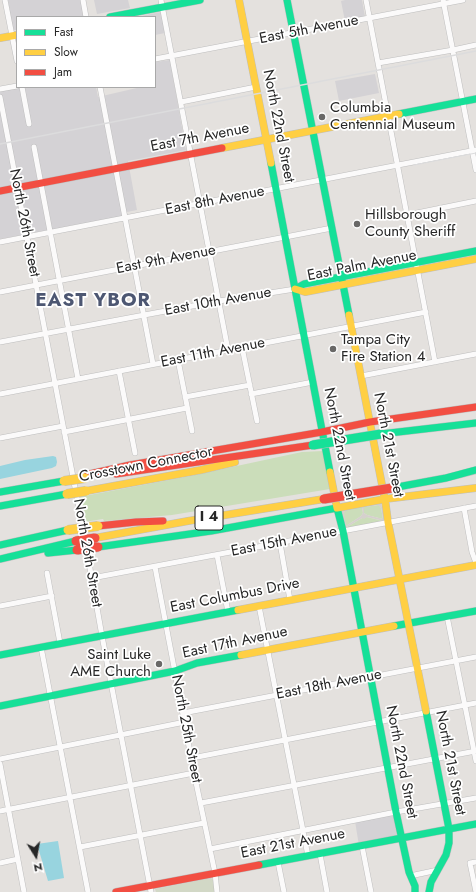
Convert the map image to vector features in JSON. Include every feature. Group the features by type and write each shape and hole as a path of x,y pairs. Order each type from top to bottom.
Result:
{"main road":[{"path":"114,16 162,3 200,0"},
{"name":"North 22nd Street","path":"239,0 322,432 343,531 396,812 410,876 415,886 415,892"},
{"name":"North 21st Street","path":"287,0 449,829 449,843 446,854 431,882 428,892"},
{"path":"0,38 15,35"},
{"name":"East 7th Avenue","path":"0,191 476,100"},
{"name":"East Palm Avenue","path":"295,289 305,292 342,281 417,266 476,251"},
{"name":"East Palm Avenue","path":"417,266 476,259"},
{"path":"366,402 374,416 386,420"},
{"path":"85,477 130,465 322,432 370,422 476,407"},
{"path":"0,492 65,480 297,448 381,434 476,423"},
{"name":"Crosstown Connector","path":"0,506 201,470 297,448"},
{"name":"I 4","path":"0,559 77,545 95,538 188,521 392,488 446,478 476,470"},
{"path":"77,545 98,547 211,531 385,499 476,488"},
{"path":"0,545 68,530 98,526 148,521 188,521"},
{"name":"East Columbus Drive","path":"0,655 476,564"},
{"name":"East 17th Avenue","path":"0,706 175,671 197,663 408,623 476,612"},
{"name":"East 21st Avenue","path":"116,892 151,889 215,873 476,824"}],"street":[{"path":"5,0 15,35 16,48"},
{"path":"83,0 86,16"},
{"path":"366,0 435,362"},
{"name":"East 5th Avenue","path":"156,59 444,2 463,0"},
{"path":"444,2 463,102 474,150 476,170"},
{"path":"162,3 228,350"},
{"path":"378,63 476,45"},
{"path":"0,89 16,86"},
{"path":"181,102 256,87"},
{"path":"22,88 29,124"},
{"path":"100,88 153,364"},
{"name":"North 26th Street","path":"0,97 151,889"},
{"path":"34,147 78,379"},
{"name":"East 8th Avenue","path":"0,242 474,150"},
{"path":"407,214 476,201"},
{"name":"East 9th Avenue","path":"0,292 332,228"},
{"name":"East 10th Avenue","path":"0,342 219,301 295,289"},
{"name":"East 11th Avenue","path":"0,394 426,312"},
{"path":"242,347 256,421"},
{"path":"361,376 476,354"},
{"path":"178,360 192,432"},
{"path":"119,371 135,453"},
{"path":"251,394 313,382"},
{"path":"185,397 250,384"},
{"path":"64,432 187,408"},
{"path":"0,438 63,426"},
{"name":"East 15th Avenue","path":"92,578 476,506"},
{"path":"464,508 472,552 476,564"},
{"path":"280,543 290,600"},
{"path":"217,555 228,612"},
{"name":"North 25th Street","path":"155,567 194,773 215,873 217,892"},
{"path":"48,573 60,643"},
{"path":"0,606 52,596"},
{"path":"259,606 308,856"},
{"path":"447,616 476,761"},
{"path":"41,647 88,892"},
{"name":"East 18th Avenue","path":"183,713 476,657"},
{"path":"192,758 476,704"},
{"path":"0,759 185,722"},
{"path":"201,803 475,751"},
{"path":"0,764 24,892"},
{"path":"0,811 194,773"},
{"path":"210,849 396,812 476,798"},
{"path":"80,847 204,822"},
{"path":"362,846 371,892"},
{"path":"320,854 327,892"},
{"path":"0,863 18,859"},
{"path":"278,862 284,892"},
{"path":"476,862 470,864 476,892"},
{"path":"410,876 438,870"}],"shaded area":[{"path":"8,0 81,0 84,16 16,16 16,30 13,30"},
{"path":"94,0 128,0 130,8 97,14"},
{"path":"362,0 365,17 345,21 341,1"},
{"path":"161,12 165,33 156,35 156,16 141,16"},
{"path":"170,60 186,150 128,161 137,210 122,213 123,216 0,239 0,90 16,87 96,88 98,97 137,88 156,88 156,62"},
{"path":"375,74 379,93 339,101 335,81"},
{"path":"381,503 385,520 367,517 364,519 362,518 345,529 341,510","holes":["378,505 381,508 383,519 364,513 364,507","362,507 363,513 361,516 346,526 344,513 347,509"]},
{"path":"397,813 401,838 359,846 355,821"}],"green space":[{"path":"323,451 330,489 172,515 104,521 103,519 84,522 79,497 190,476 302,452"},
{"path":"379,505 383,519 364,513 363,507"},
{"path":"362,507 363,513 361,516 346,526 343,513 347,509"},
{"path":"367,517 383,521 347,528 362,518"},
{"path":"211,878 213,880 215,892 156,892 155,889"}],"water":[{"path":"53,456 56,457 57,462 56,466 52,468 0,479 0,466 25,460"},
{"path":"58,841 64,878 48,881 37,844"}],"tram line":[{"path":"414,165 476,153"}],"railway":[{"path":"0,144 476,51"}],"traffic: fast":[{"path":"115,16 200,0"},
{"path":"287,0 349,315"},
{"path":"399,114 476,99"},
{"path":"271,163 330,472"},
{"path":"295,289 304,284 476,251"},
{"path":"381,434 476,423"},
{"path":"313,445 381,434"},
{"path":"392,488 446,478 476,470"},
{"path":"0,492 64,481"},
{"path":"0,506 67,494"},
{"path":"337,508 343,531 396,812 409,872 415,886 415,892"},
{"path":"98,547 211,531 337,508"},
{"path":"0,545 68,530"},
{"path":"0,559 76,541"},
{"path":"48,553 77,550"},
{"path":"0,655 238,610"},
{"path":"394,626 476,611"},
{"path":"0,706 175,671 197,663 241,655"},
{"path":"426,711 449,829 449,843 446,855 431,882 429,892"},
{"path":"259,865 476,824"}],"traffic: slow":[{"path":"239,0 271,163"},
{"path":"0,38 16,35"},
{"path":"222,148 399,114"},
{"path":"295,289 305,292 476,259"},
{"path":"349,315 384,495"},
{"path":"86,491 201,470 235,462"},
{"path":"330,472 337,508 385,499 476,488"},
{"path":"64,481 85,478"},
{"path":"67,494 86,491"},
{"path":"95,538 324,499"},
{"path":"385,499 388,522 426,711"},
{"path":"68,530 98,526"},
{"path":"238,610 476,565"},
{"path":"241,655 394,626"}],"traffic: jam":[{"path":"0,191 222,148"},
{"path":"322,432 370,422 476,407"},
{"path":"85,475 130,465 322,432"},
{"path":"116,474 313,445"},
{"path":"324,499 392,488"},
{"path":"98,526 163,521"},
{"path":"76,541 95,538"},
{"path":"77,550 98,547"},
{"path":"116,892 259,865"}],"place":[{"name":"Columbia Centennial Museum","path":"322,117"},
{"name":"Hillsborough County Sheriff","path":"357,224"},
{"name":"Tampa City Fire Station 4","path":"333,349"},
{"name":"Saint Luke AME Church","path":"159,664"}],"district":[{"name":"EAST YBOR","path":"93,301"}]}
